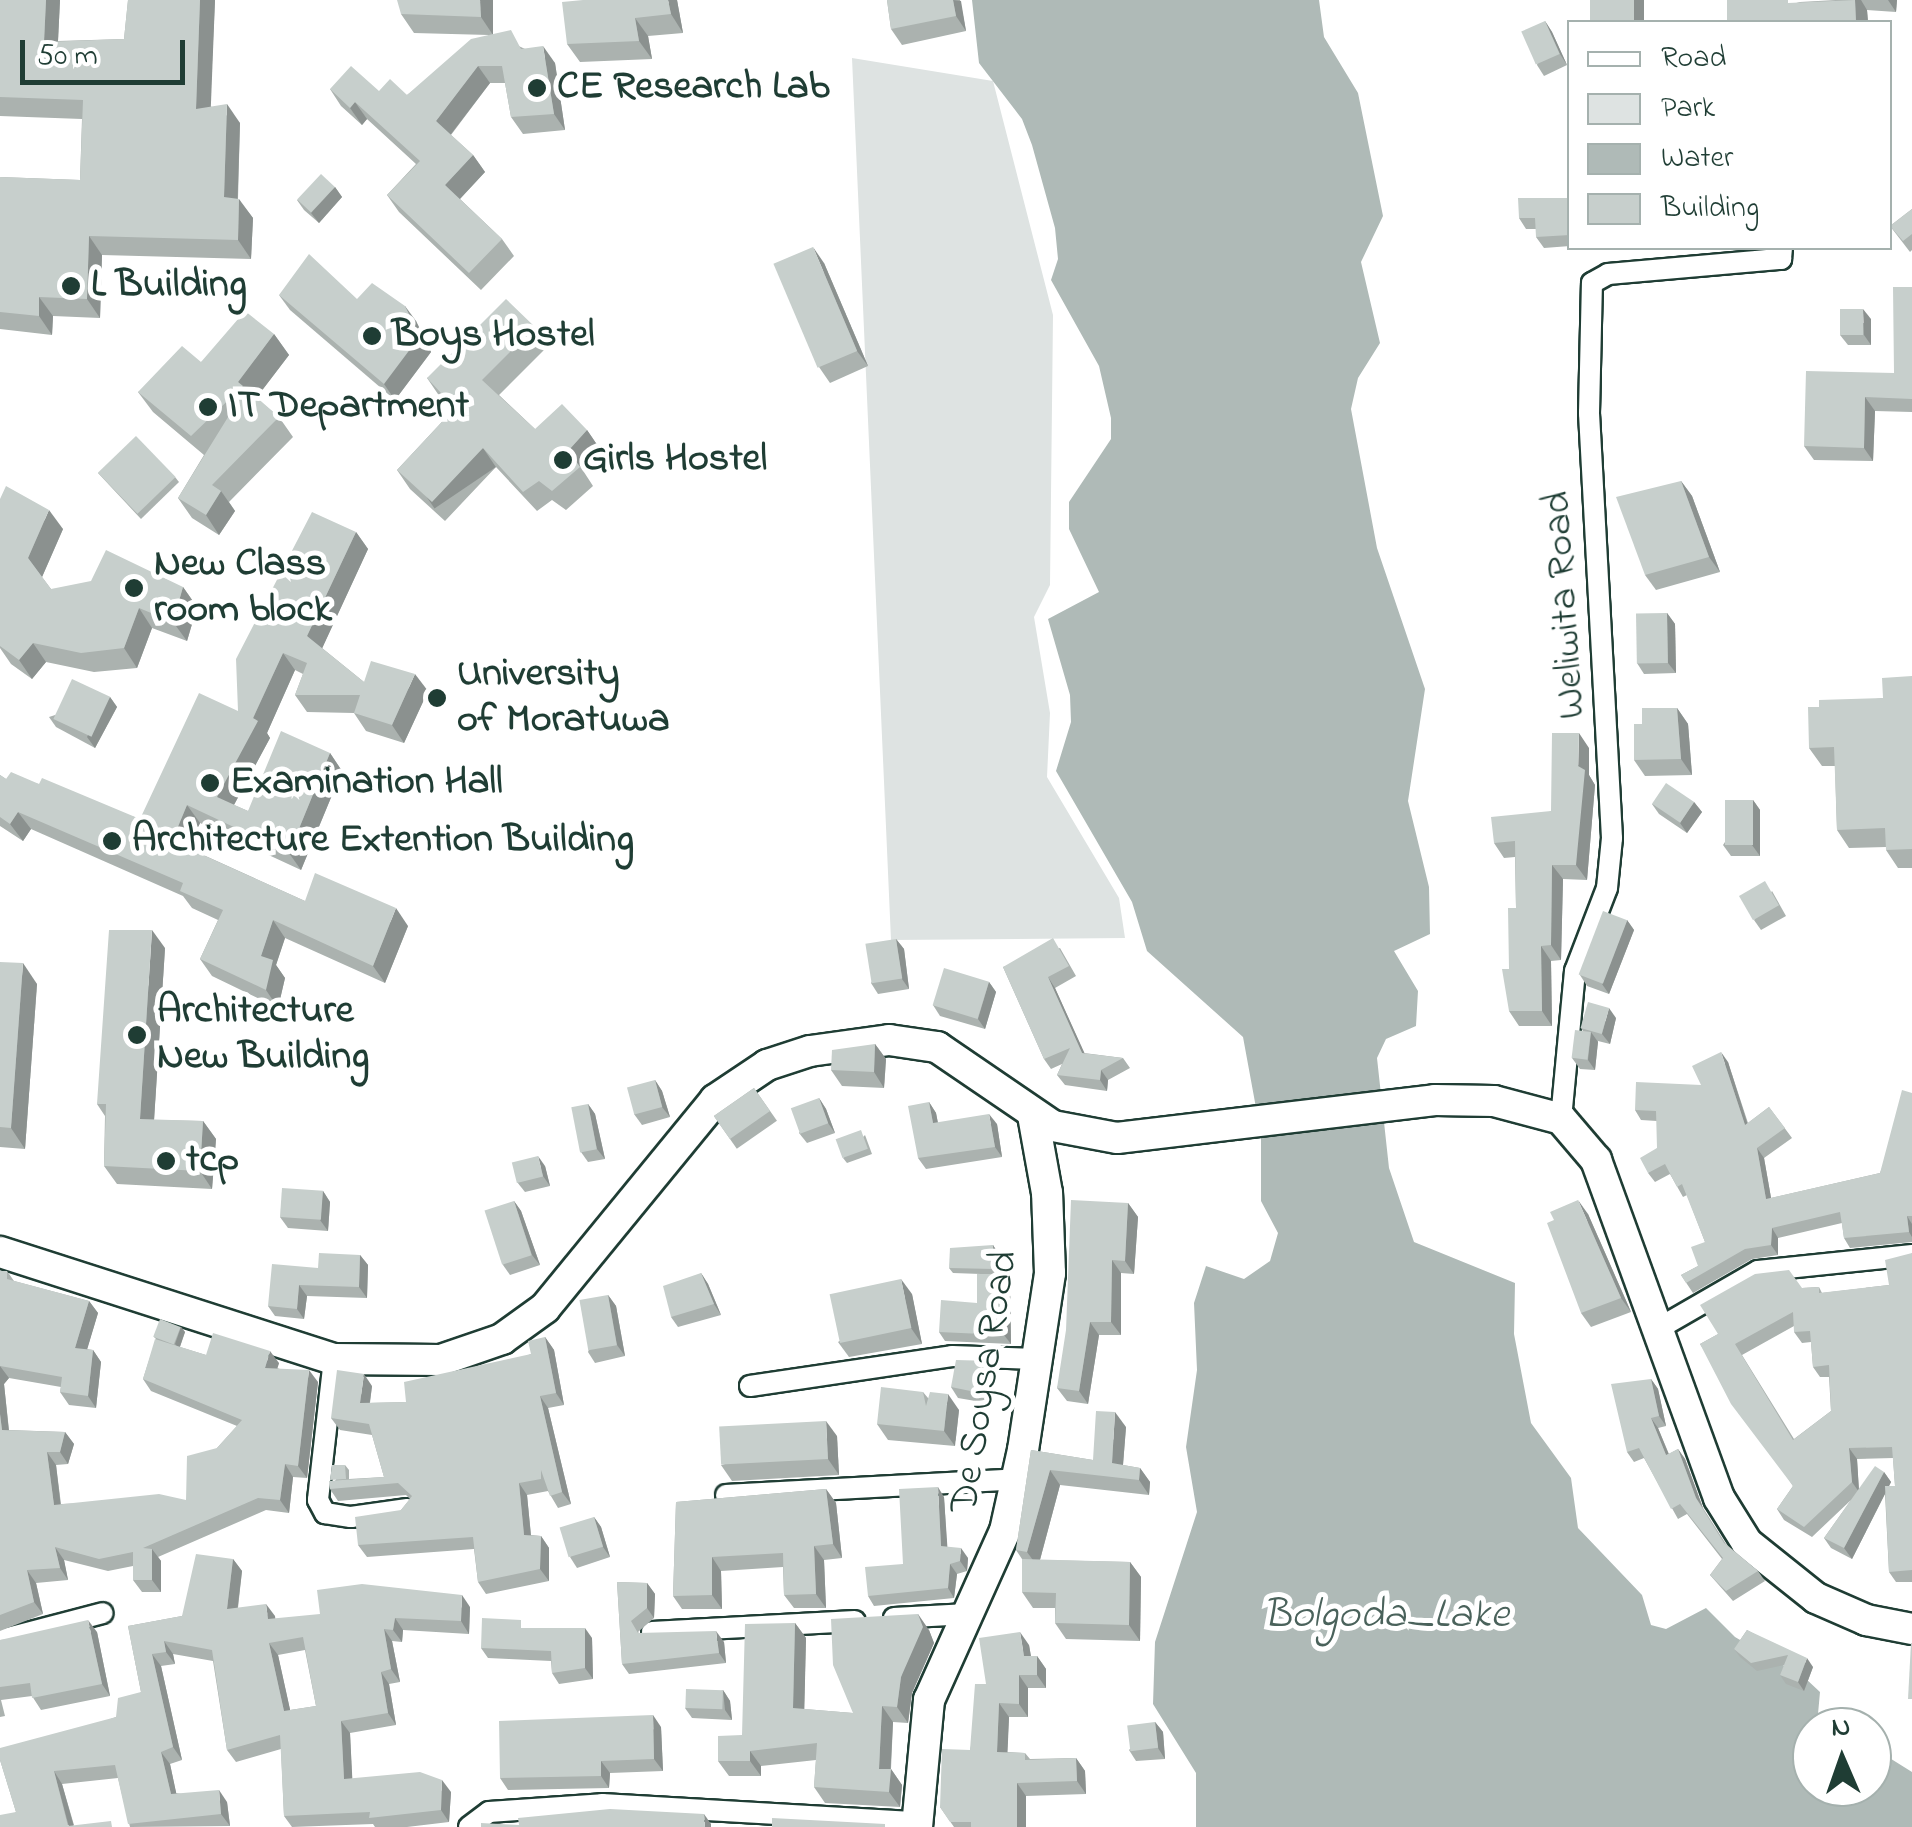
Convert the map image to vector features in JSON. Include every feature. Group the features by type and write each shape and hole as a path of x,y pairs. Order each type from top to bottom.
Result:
{"main road":[{"path":"0,1252 334,1359 441,1360 513,1332 558,1296 715,1100 785,1058 854,1043 937,1047 1032,1115 1080,1135 1116,1138 1435,1100 1494,1102 1562,1119 1596,1160 1662,1327 1719,1498 1748,1544 1816,1598 1866,1620 1912,1629"},
{"name":"De Soysa Road","path":"917,1824 929,1700 1004,1531 1036,1359 1050,1272 1047,1193 1032,1115"}],"street":[{"name":"Weliwita Road","path":"1562,1119 1575,972 1607,888 1612,838 1589,412 1592,282 1608,274 1781,259 1782,250"},
{"path":"1662,1327 1758,1271 1912,1255"},
{"path":"750,1386 952,1356 1036,1359"},
{"path":"334,1359 318,1500 326,1514 351,1516 407,1509"},
{"path":"726,1495 1016,1479"},
{"path":"0,1640 103,1612"},
{"path":"652,1632 968,1614"},
{"path":"469,1827 489,1812 602,1804 917,1824"}],"green space":[{"path":"852,58 993,81 1053,315 1050,585 1034,617 1050,713 1047,777 1119,898 1125,938 891,940"}],"water":[{"name":"Bolgoda_Lake","path":"972,0 1319,0 1324,37 1358,93 1383,216 1361,262 1380,343 1358,378 1351,409 1377,548 1425,689 1408,801 1429,887 1430,934 1394,951 1418,991 1416,1026 1386,1039 1377,1058 1389,1168 1414,1242 1515,1283 1514,1334 1531,1423 1571,1478 1578,1528 1642,1595 1651,1625 1666,1629 1706,1608 1735,1637 1805,1678 1820,1692 1819,1707 1792,1707 1792,1807 1892,1807 1892,1760 1912,1772 1912,1827 1196,1827 1196,1773 1153,1704 1155,1642 1197,1512 1186,1447 1197,1370 1194,1303 1206,1266 1244,1279 1270,1261 1278,1233 1261,1201 1261,1135 1243,1037 1147,951 1132,902 1056,771 1071,722 1070,695 1048,619 1099,592 1069,529 1069,502 1111,439 1111,418 1099,366 1051,280 1058,259 1055,228 1032,145 1022,119 979,63"}],"building":[{"path":"0,0 46,0 44,42 124,39 128,0 200,0 196,109 227,104 224,197 239,199 238,240 89,236 87,299 39,297 39,316 0,312 0,177 80,180 83,100 0,97"},
{"path":"397,0 480,0 481,17 401,14"},
{"path":"668,0 671,14 635,18 639,41 567,44 562,2"},
{"path":"887,0 953,0 956,16 891,29"},
{"path":"1590,0 1634,0 1634,20 1590,20"},
{"path":"1727,0 1855,0 1856,20 1727,20"},
{"path":"1545,21 1560,54 1536,64 1521,32"},
{"path":"511,30 521,49 543,46 554,114 511,117 502,66 478,66 436,121 473,155 445,185 502,239 469,273 387,195 420,161 355,102 350,108 330,89 351,66 379,91 390,79 407,95 471,39"},
{"path":"321,174 335,187 311,213 297,200"},
{"path":"1518,198 1567,198 1567,235 1536,237 1535,218 1519,218"},
{"path":"1912,209 1912,234 1903,241 1892,224"},
{"path":"813,247 857,351 818,368 773,264"},
{"name":"Boys Hostel","path":"309,254 357,299 372,283 405,306 420,336 384,384 279,295"},
{"path":"1893,287 1912,287 1912,399 1865,397 1864,448 1804,446 1806,371 1894,373"},
{"path":"506,299 535,327 482,380 535,429 562,404 587,430 568,451 580,467 552,491 539,481 523,492 483,448 432,502 397,470 455,408 427,378"},
{"path":"1840,309 1863,309 1863,335 1840,335"},
{"path":"245,311 274,334 238,382 243,386 191,436 138,392 182,346 201,362"},
{"path":"246,388 279,417 212,485 221,491 206,515 178,498"},
{"path":"136,436 176,477 137,514 98,473"},
{"path":"1681,481 1709,557 1645,575 1616,497"},
{"path":"6,486 49,510 28,558 51,589 91,581 106,550 183,587 173,622 139,608 124,648 81,653 33,643 19,660 0,646 0,499"},
{"path":"312,512 356,532 307,636 364,682 371,661 415,674 392,725 354,713 360,695 295,695 307,663 283,653 253,718 258,721 217,797 248,811 281,731 330,753 289,853 187,805 172,841 305,901 315,873 396,908 373,966 273,920 261,956 273,960 266,990 200,959 223,910 180,891 183,883 18,812 10,824 0,817 0,775 6,779 11,772 39,784 42,778 140,819 199,693 238,711 236,659"},
{"path":"1667,613 1668,663 1637,664 1636,614"},
{"path":"1912,676 1912,849 1886,850 1885,828 1837,830 1834,747 1809,748 1808,707 1819,707 1819,700 1883,698 1882,678"},
{"path":"72,679 110,697 91,737 53,719"},
{"path":"1642,708 1677,708 1681,759 1634,760 1634,724 1642,724"},
{"path":"1552,733 1579,733 1578,766 1585,770 1576,865 1552,865 1551,945 1541,946 1542,1011 1509,1011 1502,969 1509,969 1508,908 1516,908 1515,841 1494,843 1491,817 1551,811"},
{"path":"1666,783 1694,802 1680,823 1652,804"},
{"path":"1725,800 1753,800 1753,845 1725,845"},
{"path":"1765,881 1779,905 1753,920 1739,896"},
{"path":"1603,911 1627,920 1603,984 1579,974"},
{"path":"109,930 152,930 140,1119 203,1121 200,1171 104,1166 106,1104 97,1104"},
{"path":"1053,938 1069,966 1048,977 1082,1053 1123,1058 1101,1070 1100,1080 1057,1075 1070,1048 1044,1059 1003,967"},
{"path":"896,939 902,979 872,983 865,944"},
{"path":"0,962 23,963 11,1128 0,1127"},
{"path":"944,968 989,982 978,1019 933,1005"},
{"path":"1588,1002 1609,1008 1602,1034 1581,1028"},
{"path":"1575,1030 1591,1032 1587,1060 1572,1058"},
{"path":"875,1044 874,1072 831,1070 832,1050"},
{"path":"1721,1052 1745,1125 1769,1107 1785,1128 1757,1148 1766,1199 1880,1173 1902,1090 1912,1093 1909,1232 1844,1238 1840,1212 1772,1228 1771,1245 1745,1249 1686,1283 1681,1275 1698,1266 1691,1247 1705,1242 1682,1184 1677,1187 1665,1164 1648,1173 1640,1158 1657,1148 1656,1111 1635,1110 1636,1082 1701,1085 1692,1066"},
{"path":"655,1080 662,1107 634,1115 627,1088"},
{"path":"754,1088 770,1111 730,1139 714,1116"},
{"path":"819,1098 828,1123 800,1134 791,1108"},
{"path":"929,1102 933,1123 989,1114 995,1147 918,1158 908,1106"},
{"path":"588,1104 597,1149 580,1152 571,1107"},
{"path":"861,1130 868,1149 842,1158 836,1139"},
{"path":"538,1156 543,1176 517,1183 512,1163"},
{"path":"282,1188 323,1191 321,1220 280,1217"},
{"path":"1071,1200 1128,1203 1125,1261 1112,1260 1111,1322 1090,1322 1079,1391 1057,1388 1066,1330"},
{"path":"1578,1200 1621,1298 1581,1313 1547,1223 1554,1220 1550,1212"},
{"path":"514,1201 532,1255 502,1265 485,1211"},
{"path":"993,1245 994,1269 949,1268 950,1248"},
{"path":"319,1253 360,1255 359,1287 299,1285 297,1309 268,1306 272,1264 318,1268"},
{"path":"1912,1253 1912,1570 1889,1572 1885,1486 1895,1486 1892,1447 1849,1448 1852,1482 1804,1527 1777,1509 1793,1486 1731,1404 1700,1344 1718,1334 1700,1305 1755,1274 1789,1270 1802,1288 1819,1287 1819,1293 1889,1285 1885,1260","holes":["1793,1312 1794,1332 1810,1331 1813,1367 1829,1365 1831,1411 1793,1440 1735,1344"]},
{"path":"0,1271 7,1271 7,1279 89,1301 75,1348 93,1350 88,1396 60,1392 62,1377 0,1366"},
{"path":"701,1273 714,1304 671,1317 663,1286"},
{"path":"977,1274 1004,1274 1004,1335 939,1332 941,1300 977,1303"},
{"path":"901,1279 911,1328 840,1343 830,1294"},
{"path":"608,1295 617,1345 588,1350 579,1300"},
{"path":"160,1319 181,1327 174,1345 153,1337"},
{"path":"213,1333 270,1351 265,1368 309,1370 298,1466 285,1464 280,1500 258,1498 143,1548 152,1549 152,1580 133,1580 133,1552 99,1559 55,1547 60,1568 27,1570 34,1602 0,1615 0,1414 2,1430 65,1432 60,1452 47,1452 54,1505 159,1494 186,1500 187,1456 217,1448 242,1420 143,1379 155,1339 206,1355"},
{"path":"545,1337 556,1393 540,1396 562,1492 550,1496 541,1470 541,1479 519,1483 524,1535 541,1536 540,1569 478,1582 473,1537 358,1545 355,1517 401,1510 412,1496 398,1483 330,1489 329,1481 384,1477 369,1424 331,1418 337,1370 364,1374 360,1403 406,1402 404,1382 531,1354 528,1341"},
{"path":"956,1360 992,1361 985,1394 951,1387"},
{"path":"1651,1379 1659,1416 1651,1418 1666,1455 1678,1449 1696,1498 1724,1543 1758,1571 1726,1591 1710,1575 1723,1558 1680,1504 1671,1509 1639,1448 1627,1452 1611,1384"},
{"path":"881,1387 923,1392 926,1406 930,1392 948,1394 944,1431 877,1424"},
{"path":"1096,1411 1115,1412 1112,1463 1140,1468 1139,1480 1050,1470 1027,1552 1016,1550 1031,1450 1093,1460"},
{"path":"826,1421 828,1459 721,1465 719,1427"},
{"path":"332,1465 345,1465 346,1479 330,1480"},
{"path":"1875,1466 1884,1472 1844,1548 1824,1538"},
{"path":"938,1487 941,1546 961,1548 960,1561 950,1564 948,1588 868,1596 865,1567 903,1564 899,1489"},
{"path":"826,1489 833,1544 814,1546 816,1594 784,1595 783,1553 712,1557 712,1595 673,1596 676,1502"},
{"path":"594,1517 603,1547 569,1557 560,1528"},
{"path":"196,1554 233,1559 227,1609 266,1604 268,1619 320,1614 317,1590 362,1584 462,1595 461,1621 395,1618 393,1630 384,1629 391,1669 381,1672 388,1713 341,1721 344,1779 420,1772 442,1780 441,1810 369,1818 370,1812 284,1816 280,1735 227,1750 212,1650 164,1641 166,1652 152,1654 173,1747 161,1752 171,1794 219,1790 221,1814 128,1824 115,1765 54,1771 68,1826 111,1821 112,1827 0,1827 0,1815 16,1812 0,1748 116,1717 118,1698 141,1692 128,1626 182,1616","holes":["303,1637 316,1706 284,1711 269,1643"]},
{"path":"1022,1559 1130,1562 1129,1625 1055,1623 1056,1593 1022,1592"},
{"path":"617,1582 647,1583 647,1608 631,1621 638,1633 716,1631 719,1653 622,1664"},
{"path":"918,1614 923,1627 901,1677 897,1707 882,1706 879,1769 891,1769 889,1792 814,1787 817,1743 750,1751 750,1761 718,1761 718,1736 742,1735 745,1624 795,1623 793,1708 853,1713 833,1665 831,1619"},
{"path":"482,1618 521,1620 521,1628 585,1628 585,1668 552,1673 551,1651 481,1648"},
{"path":"88,1620 102,1684 32,1698 30,1683 0,1687 0,1640"},
{"path":"1747,1630 1807,1658 1798,1682 1780,1675 1788,1655 1751,1663 1734,1649"},
{"path":"1020,1632 1024,1656 1037,1656 1037,1675 1019,1675 1019,1704 999,1703 997,1752 1025,1753 1025,1760 1076,1758 1077,1781 1017,1783 1017,1827 971,1827 971,1822 950,1822 940,1807 942,1749 970,1750 975,1684 986,1684 979,1638"},
{"path":"1911,1643 1912,1699 1908,1699"},
{"path":"686,1689 723,1690 722,1709 685,1708"},
{"path":"653,1715 654,1759 601,1761 601,1776 500,1778 499,1721"},
{"path":"1155,1722 1158,1748 1130,1751 1127,1725"},
{"path":"610,1809 704,1814 705,1827 481,1827 481,1823 519,1825 518,1818"},
{"path":"772,1818 885,1824 885,1827 772,1827"}],"place":[{"name":"CE Research Lab","path":"537,88"},
{"name":"L Building","path":"71,286"},
{"name":"Boys Hostel","path":"372,336"},
{"name":"IT Department","path":"208,407"},
{"name":"Girls Hostel","path":"563,460"},
{"name":"New Class room block","path":"134,588"},
{"name":"University of Moratuwa","path":"437,698"},
{"name":"Examination Hall","path":"210,783"},
{"name":"Architecture Extention Building","path":"112,841"},
{"name":"Architecture New Building","path":"137,1035"},
{"name":"tcp","path":"166,1161"}]}
